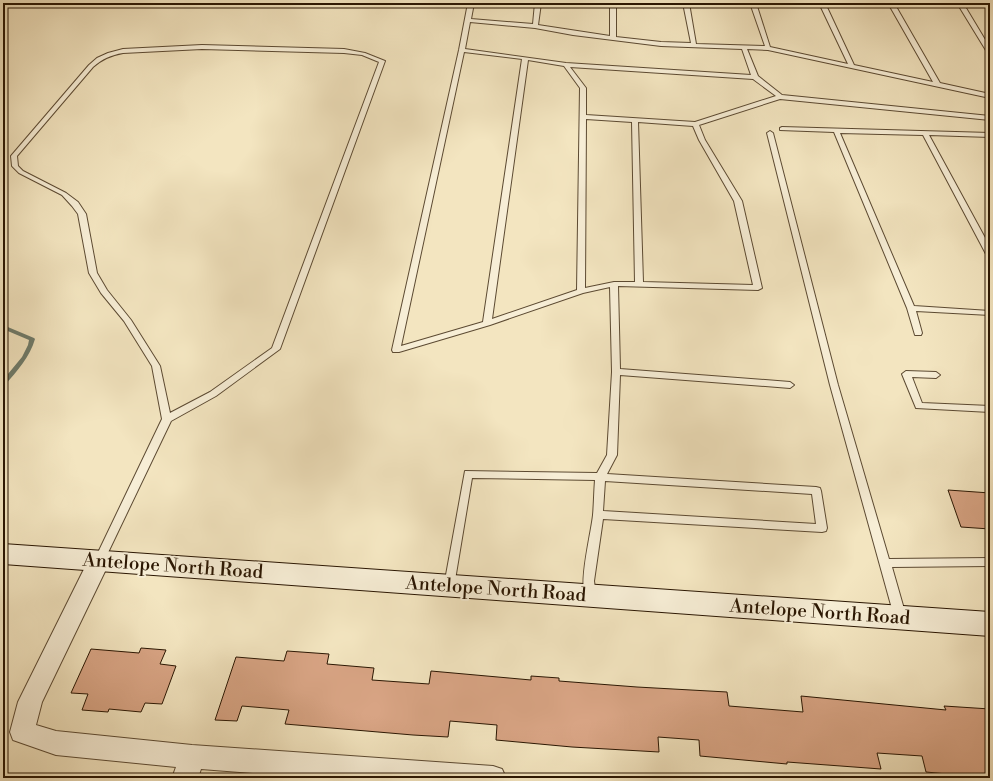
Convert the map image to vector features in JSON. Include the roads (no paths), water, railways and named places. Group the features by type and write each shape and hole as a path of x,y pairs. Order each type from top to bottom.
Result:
{"main road":[{"name":"Antelope North Road","path":"3,554 990,624"}],"street":[{"path":"99,561 30,702 22,732 56,743 188,767 493,778"}],"lane":[{"path":"472,3 396,350 487,323 581,291 614,284 758,288 738,201 702,140 695,124"},
{"path":"535,26 538,3"},
{"path":"613,3 613,37"},
{"path":"686,3 694,45"},
{"path":"753,3 768,48"},
{"path":"822,3 852,66"},
{"path":"891,3 938,86"},
{"path":"960,3 990,52"},
{"path":"468,20 535,26 573,33 661,44 768,48 938,86 990,96"},
{"path":"99,561 167,419 213,394 276,349 382,61 376,58 344,51 202,47 141,49 110,54 99,59 91,66 14,156 15,166 21,172 64,194 75,204 82,214 93,273 104,291 127,320 156,366 167,419"},
{"path":"744,47 755,77 780,97"},
{"path":"462,50 566,65 755,77"},
{"path":"487,323 525,58"},
{"path":"566,65 583,88 581,291"},
{"path":"583,117 695,124 780,97 990,118"},
{"path":"635,120 639,284"},
{"path":"782,129 990,135"},
{"path":"836,130 911,308 918,333"},
{"path":"925,132 990,254"},
{"path":"770,133 834,385 886,563 900,618"},
{"path":"590,596 589,581 598,515 600,477 612,455 616,372 614,284"},
{"path":"911,308 990,312"},
{"path":"616,372 790,385"},
{"path":"936,375 906,374 919,406 990,409"},
{"path":"449,586 468,474 600,477 816,491 822,528 598,515"},
{"path":"886,563 990,562"}],"waterway":[{"path":"3,327 32,339 28,351 3,384"}]}
